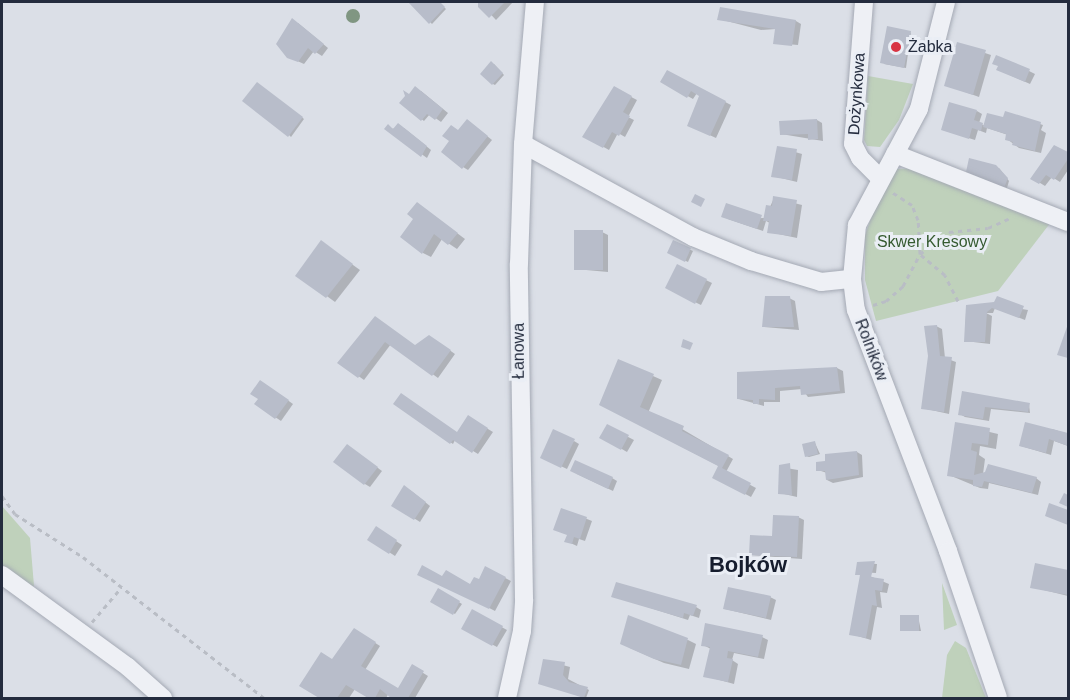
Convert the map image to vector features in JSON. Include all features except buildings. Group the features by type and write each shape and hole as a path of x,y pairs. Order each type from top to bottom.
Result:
{"street":[{"name":"Łanowa","path":"507,699 520,641 524,599 518,347 523,144 535,2"},
{"name":"Dożynkowa","path":"864,2 853,144 860,158 883,183"},
{"name":"Rolników","path":"946,2 919,109 895,154 883,183 857,225 852,279 856,310 944,540 998,699"},
{"path":"523,144 683,231 751,261 821,282 852,279"},
{"path":"895,154 1068,222"},
{"path":"2,574 83,633 163,699"}],"path":[{"path":"883,183 912,205 920,255 945,274 958,301"},
{"path":"872,306 886,301 903,286 920,255 949,232 988,228 1015,215 1024,204"},
{"path":"2,496 15,514 83,557 120,589 162,617 199,651 264,699"},
{"path":"83,633 120,589"}],"green space":[{"path":"868,76 913,84 899,120 880,147 867,146 864,140"},
{"name":"Skwer Kresowy","path":"921,168 1051,222 998,291 876,321 865,280 865,235 878,199 895,169"},
{"path":"2,506 30,538 34,586 2,583"},
{"path":"942,583 957,625 944,630"},
{"path":"955,641 966,648 986,698 942,698 947,655"}],"place":[{"name":"Żabka","path":"896,47"}],"district":[{"name":"Bojków","path":"748,565"}]}
